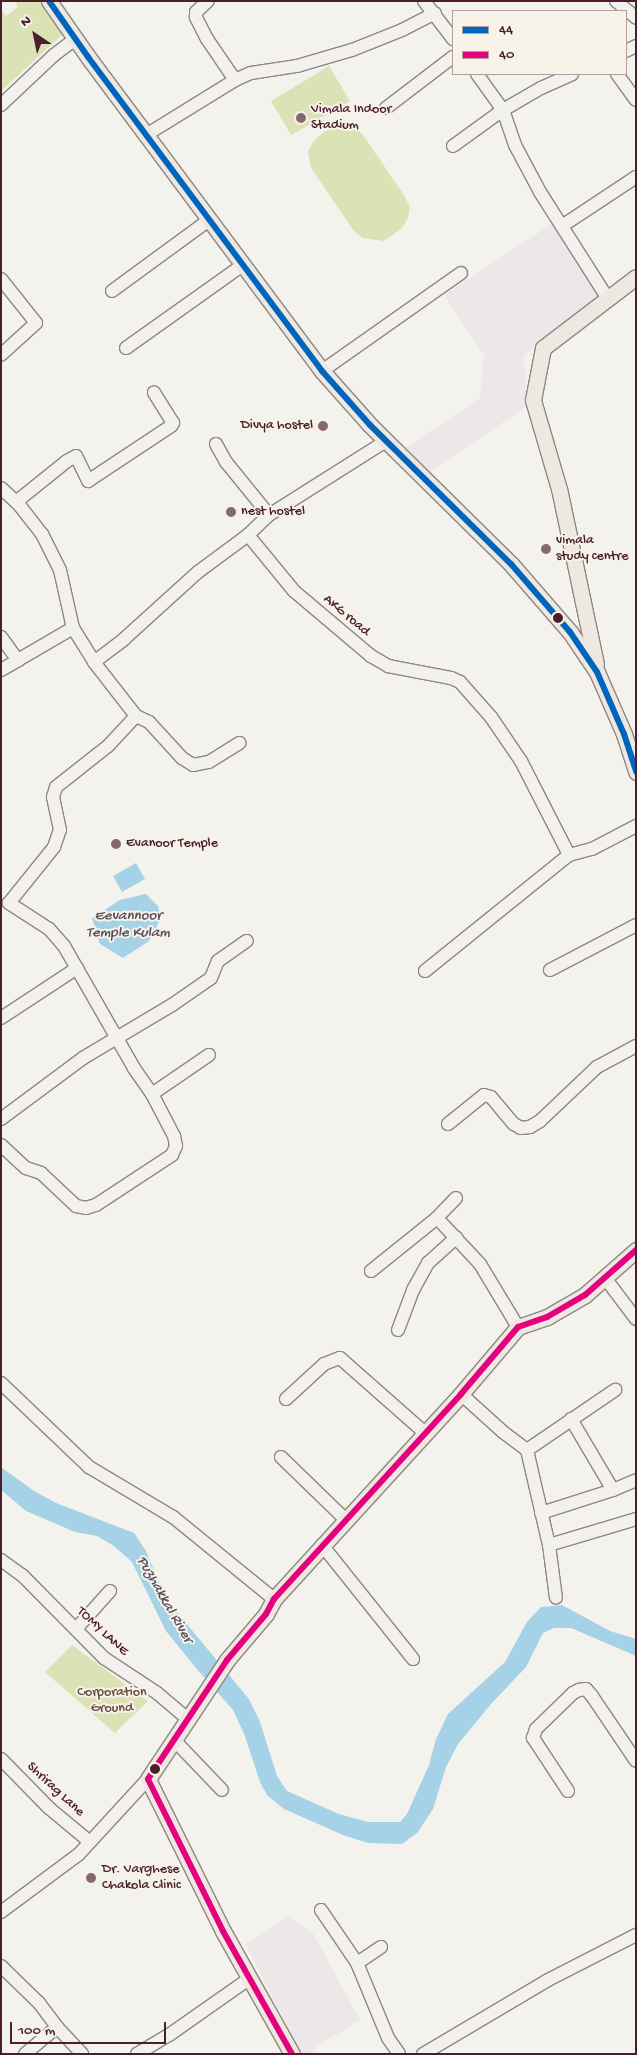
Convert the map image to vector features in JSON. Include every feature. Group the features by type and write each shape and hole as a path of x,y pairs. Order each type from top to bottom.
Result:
{"main road":[{"path":"49,1 146,135 322,371 386,441 511,564 559,617 597,672 624,734 636,771"},
{"path":"597,672 559,490 534,400 542,348 636,277"},
{"path":"292,2054 223,1930 148,1779 227,1660 266,1614 274,1599 461,1394 518,1327 547,1317 585,1295 636,1250"}],"street":[{"path":"616,1 627,10"},
{"path":"205,2 196,12 198,22 235,80"},
{"path":"146,135 235,80 251,73 297,66 352,50 402,30 430,5 452,38"},
{"path":"1,105 75,38"},
{"path":"386,108 452,58"},
{"path":"479,75 503,110 507,126 525,166 607,298"},
{"path":"453,146 503,110 541,88 570,75"},
{"path":"618,75 636,100"},
{"path":"562,226 636,178"},
{"path":"112,291 210,220"},
{"path":"126,348 243,265"},
{"path":"322,371 461,273"},
{"path":"1,279 36,323 1,355"},
{"path":"16,502 67,461 76,456 88,481 172,426 173,423 154,392"},
{"path":"94,662 198,572 248,535 269,515 386,441"},
{"path":"216,444 226,462 269,515"},
{"path":"1,488 16,502 42,534 60,570 72,628 94,662 136,716 149,722 182,758 194,765 209,762 239,743"},
{"name":"AKG road","path":"248,535 294,592 371,656 388,666 451,678 460,682 491,717 516,754 569,855"},
{"path":"1,670 72,628"},
{"path":"1,637 18,660"},
{"path":"1,1145 26,1168 41,1173 76,1206 86,1208 96,1204 172,1155 176,1146 174,1136 152,1094 116,1038 64,946 49,929 5,905 54,847 60,830 53,797 56,787 108,746 136,716"},
{"path":"425,971 569,855 592,849 636,826"},
{"path":"550,970 636,925"},
{"path":"1,1119 48,1082 116,1038 172,1005 211,978 218,961 247,941"},
{"path":"1,1018 77,968"},
{"path":"448,1124 484,1095 491,1097 514,1124 521,1128 530,1127 540,1121 597,1067 636,1046"},
{"path":"152,1094 209,1054"},
{"path":"371,1271 437,1218 456,1198"},
{"path":"437,1218 480,1264 518,1327"},
{"path":"398,1330 413,1290 428,1263 456,1238"},
{"path":"605,1278 636,1319"},
{"path":"286,1399 324,1364 340,1358 425,1433"},
{"path":"1,1383 89,1466 173,1517 274,1599"},
{"path":"526,1450 615,1390"},
{"path":"461,1394 526,1450 549,1545 556,1598"},
{"path":"571,1419 613,1490"},
{"path":"281,1457 345,1520"},
{"path":"541,1513 613,1490 636,1480"},
{"path":"549,1545 636,1519"},
{"path":"322,1546 413,1659"},
{"name":"TOMY LANE","path":"1,1560 22,1575 104,1658 157,1693 188,1720"},
{"path":"76,1629 110,1591"},
{"path":"568,1790 533,1738 536,1729 573,1693 579,1690 586,1689 592,1696 636,1761"},
{"path":"174,1740 222,1790"},
{"name":"Shrirag Lane","path":"1,1759 48,1808 90,1842"},
{"path":"1,1912 79,1854 148,1779"},
{"path":"321,1910 357,1963 388,2038 399,2054"},
{"path":"424,2054 542,1984 636,1935"},
{"path":"357,1963 382,1947"},
{"path":"1,1966 39,2003 57,2027 82,2054"},
{"path":"137,2054 169,2035 250,1978"},
{"path":"26,2054 57,2027"}],"shaded area":[{"path":"555,222 605,297 524,355 527,406 427,474 405,448 480,398 484,355 444,295"},
{"path":"288,1916 313,1933 360,2020 314,2048 317,2054 301,2054 246,1944"}],"green space":[{"path":"14,1 40,1 64,33 1,91 1,9 6,16 18,7"},
{"name":"Vimala Indoor Stadium","path":"329,66 350,101 291,135 271,101"},
{"path":"347,125 357,128 365,138 404,195 410,207 408,218 402,228 384,241 363,238 354,231 311,168 308,152 313,142 325,131"},
{"name":"Corporation Ground","path":"72,1645 148,1701 115,1733 45,1672"}],"water":[{"path":"136,863 145,879 122,892 113,876"},
{"name":"Eevannoor Temple Kulam","path":"146,894 158,906 161,918 149,941 123,958 100,944 92,918 120,900"},
{"name":"Puzhakkal River","path":"1,1467 34,1491 56,1503 134,1533 146,1551 166,1599 249,1699 260,1722 277,1776 287,1791 339,1814 368,1822 400,1822 407,1814 429,1765 436,1739 448,1714 505,1662 527,1622 541,1607 562,1605 610,1631 636,1639 636,1656 571,1628 554,1628 543,1633 526,1667 491,1704 458,1744 446,1767 433,1809 418,1832 402,1844 368,1843 343,1835 284,1809 267,1795 260,1782 245,1736 233,1710 166,1631 132,1562 114,1546 97,1536 75,1532 26,1511 1,1490"}],"transit line":[{"name":"44","path":"49,1 88,57 322,371 370,425 511,564 570,632 597,672 624,734 636,772"},
{"name":"40","path":"292,2054 223,1931 148,1779 227,1660 266,1614 274,1599 461,1394 518,1327 547,1317 585,1295 636,1250"}],"place":[{"name":"Vimala Indoor Stadium","path":"301,118"},
{"name":"Divya hostel","path":"323,426"},
{"name":"nest hostel","path":"231,512"},
{"name":"vimala study centre","path":"546,549"},
{"name":"Evanoor Temple","path":"116,844"},
{"name":"Dr. Varghese Chakola Clinic","path":"91,1878"}]}
